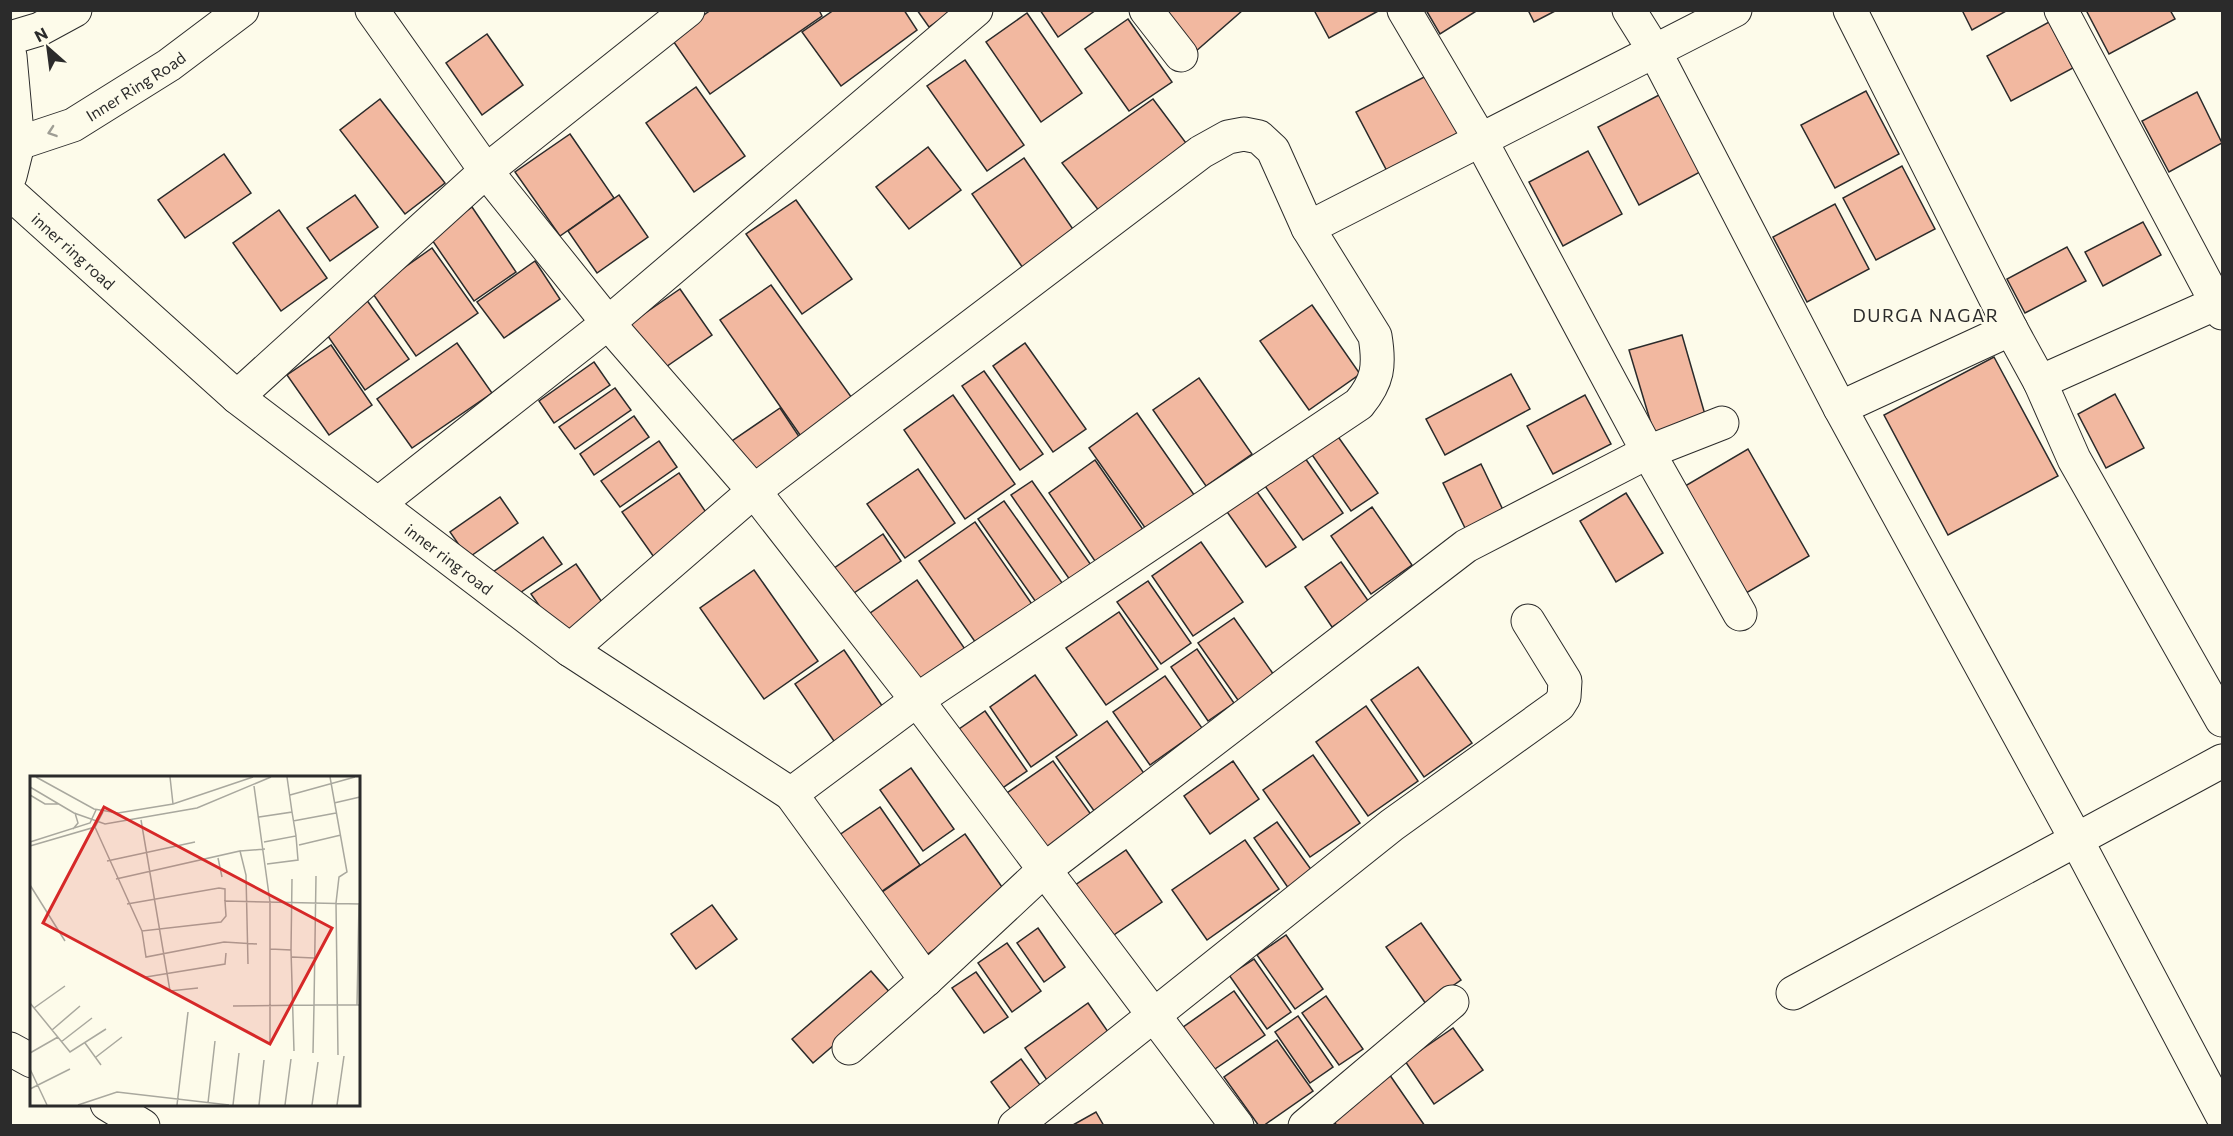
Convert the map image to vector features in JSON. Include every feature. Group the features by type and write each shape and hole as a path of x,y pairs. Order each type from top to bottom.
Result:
{"main road":[{"path":"10,38 40,29 75,10"},
{"name":"Inner Ring Road","path":"14,145 72,125 169,65 242,10"},
{"path":"372,10 486,171 608,323 754,491 917,700 1238,1125"},
{"path":"237,397 486,171 688,10"},
{"path":"378,504 608,323 976,10"},
{"path":"1146,10 1181,55"},
{"path":"1404,10 1480,139 1648,452 1740,614"},
{"path":"1629,10 1654,50 1840,408 2076,839 2223,1115"},
{"path":"1308,228 1736,10"},
{"path":"1850,10 2040,382 2074,459 2223,720"},
{"path":"2040,382 2220,308 2061,10"},
{"path":"10,56 14,145 10,176"},
{"path":"570,650 754,491 1201,152 1228,137 1244,134 1259,137 1273,150 1308,228 1375,336 1378,364 1371,390 1359,404 917,700 791,794 926,980"},
{"name":"inner ring road","path":"10,193 237,397 570,650 791,794"},
{"path":"1840,408 2011,329"},
{"path":"849,1048 1044,870 1466,546 1648,452 1722,423"},
{"path":"1015,1125 1392,825 1559,705 1564,697 1564,681 1528,621"},
{"path":"1793,993 2223,761"},
{"path":"1305,1125 1452,1002"},
{"path":"10,1049 30,1060"},
{"path":"110,1106 143,1125"}],"building":[{"path":"711,10 819,10 822,16 710,94 671,38"},
{"path":"834,10 904,10 917,30 841,86 802,32"},
{"path":"917,10 953,10 929,27"},
{"path":"1040,10 1096,10 1058,37"},
{"path":"1159,10 1243,10 1195,52"},
{"path":"1314,10 1380,10 1329,38"},
{"path":"1426,10 1478,10 1440,34"},
{"path":"1528,10 1557,10 1534,22"},
{"path":"1962,10 2008,10 1972,30"},
{"path":"2086,10 2170,10 2175,19 2109,54"},
{"path":"1027,13 1082,93 1041,122 986,42"},
{"path":"1128,19 1172,82 1129,111 1085,49"},
{"path":"2049,22 2073,68 2011,101 1987,56"},
{"path":"487,34 523,85 482,115 446,63"},
{"path":"965,60 1024,145 987,171 927,86"},
{"path":"1430,74 1461,134 1388,173 1356,112"},
{"path":"696,87 745,156 694,192 646,123"},
{"path":"1866,91 1899,154 1835,188 1801,125"},
{"path":"2197,92 2222,143 2169,172 2142,121"},
{"path":"1659,95 1700,172 1639,205 1598,127"},
{"path":"380,99 445,183 405,214 340,130"},
{"path":"1153,99 1192,151 1103,216 1062,163"},
{"path":"570,134 614,198 560,236 515,172"},
{"path":"928,147 961,190 909,229 876,187"},
{"path":"1588,151 1622,214 1563,246 1529,182"},
{"path":"224,154 251,193 185,238 158,200"},
{"path":"1024,158 1077,235 1025,271 972,194"},
{"path":"1902,166 1935,229 1876,260 1843,198"},
{"path":"355,195 378,227 330,261 307,228"},
{"path":"619,195 648,237 597,273 568,231"},
{"path":"796,200 852,279 802,314 746,234"},
{"path":"1835,204 1869,269 1807,302 1773,237"},
{"path":"472,207 516,272 474,301 430,237"},
{"path":"279,210 327,278 281,311 233,243"},
{"path":"2143,222 2161,255 2103,286 2085,252"},
{"path":"2067,247 2086,281 2025,313 2007,279"},
{"path":"432,248 478,313 416,356 371,291"},
{"path":"535,261 560,299 504,338 477,302"},
{"path":"771,285 857,405 807,445 720,320"},
{"path":"680,289 712,335 660,371 628,325"},
{"path":"366,299 409,359 365,390 323,329"},
{"path":"1312,305 1360,374 1309,410 1260,341"},
{"path":"1682,335 1708,425 1656,440 1629,350"},
{"path":"457,343 492,393 412,448 377,399"},
{"path":"1025,343 1086,429 1053,452 993,366"},
{"path":"331,345 372,405 329,435 287,375"},
{"path":"1994,357 2058,476 1948,535 1884,415"},
{"path":"594,362 610,385 554,423 539,401"},
{"path":"984,371 1043,454 1020,470 962,386"},
{"path":"1511,374 1530,409 1445,455 1426,419"},
{"path":"1199,378 1252,454 1206,486 1153,410"},
{"path":"615,388 631,410 575,449 559,427"},
{"path":"2115,394 2144,448 2106,468 2078,414"},
{"path":"953,395 1015,484 965,519 904,430"},
{"path":"1585,395 1611,444 1553,474 1527,426"},
{"path":"780,408 804,444 754,478 729,443"},
{"path":"1137,413 1197,499 1148,532 1089,448"},
{"path":"634,416 649,437 594,475 580,454"},
{"path":"1334,431 1378,493 1351,511 1308,449"},
{"path":"659,441 677,467 620,507 601,481"},
{"path":"1748,449 1809,556 1741,596 1680,489"},
{"path":"1305,458 1343,513 1303,540 1265,486"},
{"path":"1095,460 1144,531 1097,564 1049,493"},
{"path":"1481,464 1504,512 1466,530 1443,483"},
{"path":"918,469 955,523 905,558 867,504"},
{"path":"679,473 712,521 656,560 622,512"},
{"path":"1032,481 1091,565 1070,580 1011,495"},
{"path":"1255,489 1296,547 1266,567 1225,509"},
{"path":"1626,493 1663,553 1616,582 1580,521"},
{"path":"500,497 518,523 468,558 450,532"},
{"path":"1004,501 1065,587 1038,605 978,519"},
{"path":"1372,507 1412,565 1371,594 1331,536"},
{"path":"975,522 1034,607 978,646 919,561"},
{"path":"883,534 901,561 848,597 830,571"},
{"path":"543,537 562,564 511,599 493,572"},
{"path":"1201,542 1243,602 1193,636 1152,576"},
{"path":"1341,562 1369,602 1332,627 1305,587"},
{"path":"576,564 608,611 564,641 531,594"},
{"path":"754,570 818,661 764,699 700,608"},
{"path":"917,580 967,652 916,687 866,616"},
{"path":"1148,581 1191,643 1161,664 1117,602"},
{"path":"1119,612 1158,669 1106,705 1066,648"},
{"path":"1234,618 1276,678 1240,703 1198,643"},
{"path":"1197,649 1234,703 1208,721 1171,667"},
{"path":"844,650 887,713 838,747 795,684"},
{"path":"1418,667 1472,743 1424,777 1371,700"},
{"path":"1035,675 1077,735 1031,767 990,707"},
{"path":"1165,676 1202,728 1150,765 1113,712"},
{"path":"1366,706 1418,781 1368,816 1316,742"},
{"path":"985,711 1027,771 991,796 949,736"},
{"path":"1107,721 1148,779 1097,815 1056,757"},
{"path":"1313,755 1360,823 1310,857 1263,790"},
{"path":"1053,761 1097,823 1048,857 1004,795"},
{"path":"1233,761 1259,799 1210,834 1184,796"},
{"path":"911,768 954,829 923,851 880,790"},
{"path":"880,807 920,865 872,898 832,840"},
{"path":"1277,822 1315,875 1291,892 1254,838"},
{"path":"965,834 1009,897 922,958 878,895"},
{"path":"1245,840 1279,889 1207,940 1172,890"},
{"path":"1126,850 1162,902 1105,941 1068,890"},
{"path":"712,905 737,939 696,969 671,934"},
{"path":"1421,923 1461,980 1426,1004 1386,947"},
{"path":"1038,928 1065,967 1044,982 1017,943"},
{"path":"1286,935 1323,989 1295,1009 1257,955"},
{"path":"1007,943 1041,991 1012,1012 978,963"},
{"path":"1254,959 1291,1012 1267,1029 1229,975"},
{"path":"871,971 892,995 813,1063 792,1039"},
{"path":"976,972 1008,1017 984,1033 952,988"},
{"path":"1234,991 1265,1035 1209,1073 1179,1030"},
{"path":"1326,996 1363,1049 1339,1065 1302,1013"},
{"path":"1088,1003 1113,1039 1049,1083 1025,1048"},
{"path":"1298,1016 1333,1067 1310,1083 1275,1032"},
{"path":"1453,1028 1483,1070 1434,1104 1405,1061"},
{"path":"1277,1040 1313,1091 1263,1126 1259,1126 1224,1077"},
{"path":"1021,1059 1043,1089 1012,1111 991,1082"},
{"path":"1387,1071 1425,1126 1337,1126 1328,1112"},
{"path":"1096,1112 1104,1126 1071,1126"}],"district":[{"name":"DURGA NAGAR","path":"1926,315"}]}
